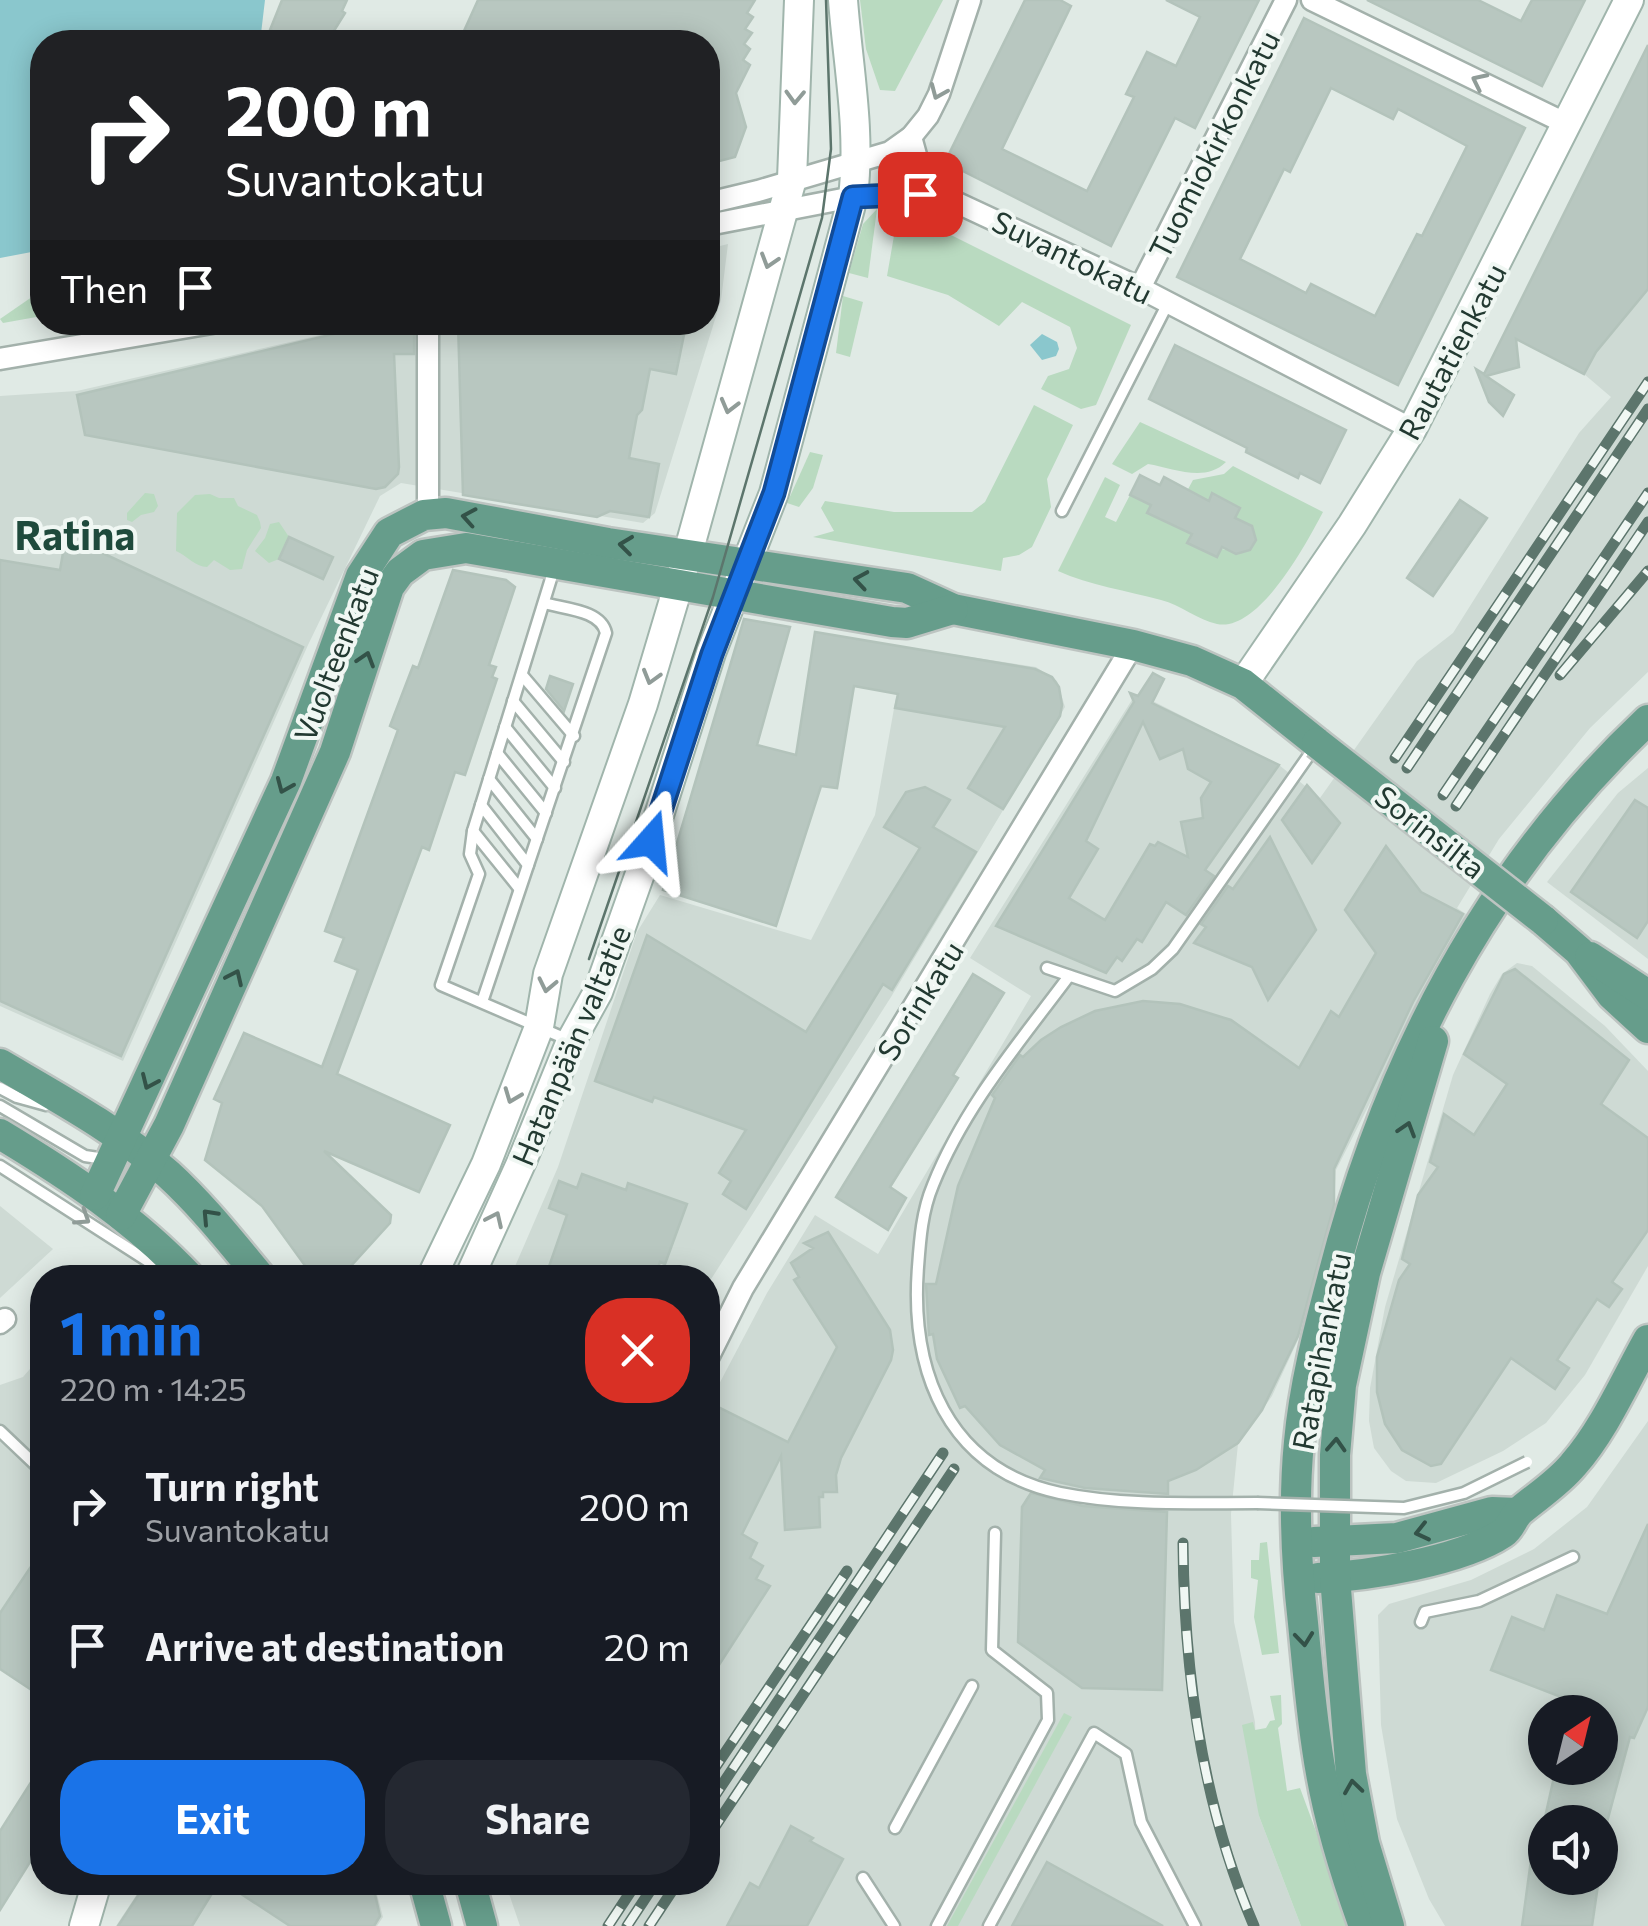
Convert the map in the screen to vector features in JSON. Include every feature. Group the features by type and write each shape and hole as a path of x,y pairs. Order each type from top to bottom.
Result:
{"main road":[{"name":"Hatanpään valtatie","path":"437,1265 486,1164 539,1027 548,974 643,704 688,553 792,179 799,0"},
{"name":"Hatanpään valtatie","path":"474,1265 572,1041 598,992 712,654 774,493 853,197 858,160 856,112 843,0"},
{"name":"Rautatienkatu","path":"1243,684 1412,430 1629,0"},
{"name":"Vuolteenkatu","path":"121,1215 131,1152 286,781 361,576 389,533 424,515 460,515 560,550 678,584 737,596 907,623 953,609"},
{"name":"Vuolteenkatu","path":"95,1195 131,1152 166,1132 335,752 382,605 400,572 423,555 450,548 688,553 907,588 953,609 1134,645 1192,661 1243,684 1318,743"},
{"name":"Ratapihankatu","path":"1364,1926 1339,1849 1320,1771 1297,1579 1302,1416 1317,1338 1351,1206 1382,1120 1453,971 1488,908 1532,847 1588,779 1648,720"},
{"name":"Sorinsilta","path":"1318,743 1579,951"},
{"path":"1579,951 1648,995"},
{"path":"1579,951 1612,995 1648,1028"},
{"name":"Ratapihankatu","path":"1388,1926 1356,1810 1335,1577 1336,1424 1349,1341 1370,1255 1453,971"},
{"path":"0,1064 86,1114 185,1191 250,1265"},
{"path":"0,1134 95,1195 176,1265"},
{"path":"1297,1579 1366,1576 1470,1548 1506,1532 1517,1512 1554,1484 1581,1456 1648,1340"},
{"path":"1296,1542 1396,1538 1492,1512 1517,1512"},
{"path":"84,1926 93,1895"},
{"path":"428,1895 436,1926"},
{"path":"474,1895 482,1926"}],"street":[{"path":"720,199 890,152 911,138 938,94 970,0"},
{"name":"Tuomiokirkonkatu","path":"1140,288 1286,0"},
{"path":"1312,0 1566,124"},
{"path":"911,138 919,166 936,196"},
{"name":"Suvantokatu","path":"720,223 853,197 936,196 978,210 1140,288 1412,430"},
{"path":"0,360 148,335"},
{"path":"428,335 428,499"},
{"name":"Sorinkatu","path":"720,1334 743,1288 1134,645"}],"lane":[{"name":"Tuomiokirkonkatu","path":"1062,511 1168,303"},
{"path":"560,550 473,831 470,854 479,874 441,985 572,1041"},
{"path":"482,1002 574,736 606,627 594,616 544,603"},
{"path":"522,674 574,736"},
{"path":"514,700 564,762"},
{"path":"505,727 556,788"},
{"path":"1047,968 1115,991 1152,969 1173,949 1318,743"},
{"path":"498,752 546,813"},
{"path":"489,778 537,839"},
{"path":"481,805 528,865"},
{"path":"473,831 519,888"},
{"path":"1069,976 982,1090 932,1188 919,1242 916,1321 922,1358 940,1407 962,1436 1014,1477 1058,1493 1115,1500 1404,1508 1464,1493 1527,1462"},
{"path":"0,1088 17,1098 86,1114"},
{"path":"0,1106 85,1156 99,1160 131,1152"},
{"path":"0,1166 153,1265"},
{"path":"0,1431 30,1460"},
{"path":"937,1926 1048,1720 1047,1693 992,1650 995,1533"},
{"path":"1421,1622 1425,1612 1479,1601 1573,1557"},
{"path":"895,1828 972,1686"},
{"path":"989,1926 1094,1734 1126,1754 1141,1822 1195,1926"},
{"path":"862,1878 894,1926"}],"shaded area":[{"path":"728,244 720,303 720,246"},
{"path":"1648,289 1648,672 1590,728 1499,839 1457,908 1466,914 1336,1170 1333,1226 1303,1329 1272,1396 1238,1444 1231,1514 1234,1622 1255,1722 1259,1816 1301,1926 520,1926 509,1895 720,1895 720,1382 767,1293 815,1215 878,1254 1031,996 970,958 1135,695 1279,765 1320,798 1417,661 1453,633 1579,433 1611,397 1584,374 1596,352"},
{"path":"321,335 710,335 655,513 643,523 401,483 380,496 308,645 123,1061 0,1006 0,396 77,391"},
{"path":"905,647 1036,667 1057,681 1065,707 891,997 720,1265 516,1265 558,1167 637,932 660,895 811,940 875,815"},
{"path":"1648,768 1648,959 1547,882 1618,793"},
{"path":"1517,963 1532,966 1605,1026 1648,1071 1648,1266 1585,1375 1546,1423 1503,1451 1436,1483 1406,1481 1391,1471 1374,1448 1369,1421 1370,1388 1385,1307 1453,1075 1490,994 1502,974"},
{"path":"0,1206 53,1249 36,1265 30,1265 30,1270 0,1298"},
{"path":"30,1369 30,1689 0,1669 0,1385 23,1377"},
{"path":"1648,1421 1648,1926 1445,1926 1429,1899 1397,1819 1381,1725 1378,1615 1389,1604 1471,1580 1534,1549 1587,1507"},
{"path":"136,1895 377,1895 383,1917 377,1926 116,1926"}],"green space":[{"path":"860,0 943,0 895,91 880,90 866,49"},
{"path":"877,209 868,278 849,273 863,224"},
{"path":"909,222 927,223 1131,325 1096,405 1081,409 1041,389 1048,376 1069,369 1077,348 1070,327 1022,302 999,326 948,295 887,276 895,230"},
{"path":"843,296 863,302 850,357 836,353"},
{"path":"30,298 30,318 3,323 0,319"},
{"path":"1034,405 1073,425 1047,479 1051,507 1032,547 1003,558 1001,571 813,537 834,531 821,508 825,501 894,512 972,512 985,502"},
{"path":"1140,422 1226,462 1199,473 1148,464 1132,474 1112,464"},
{"path":"810,452 823,455 813,488 799,507 787,503"},
{"path":"1233,466 1323,512 1280,583 1249,615 1233,623 1217,624 1168,602 1058,571 1105,477 1120,485 1105,517 1116,522 1130,495 1151,505 1147,513 1193,532 1188,543 1250,550 1256,539 1249,524 1235,518 1240,508 1213,493 1208,504 1186,493 1193,480 1224,474"},
{"path":"145,493 154,494 158,506 154,512 132,522 127,520 127,513"},
{"path":"195,495 234,498 238,506 257,515 260,522 261,528 247,550 242,569 230,570 214,560 203,567 176,551 177,513"},
{"path":"279,522 289,537 279,559 269,563 255,551 270,524"},
{"path":"1267,1542 1279,1653 1262,1655 1254,1617 1258,1580 1251,1578 1251,1560 1259,1560 1260,1543"},
{"path":"1281,1695 1282,1724 1278,1728 1287,1791 1300,1788 1351,1926 1301,1926 1259,1816 1242,1725 1253,1722 1255,1730 1266,1728 1275,1720 1270,1696"},
{"path":"1064,1713 1072,1717 958,1926 947,1926"}],"water":[{"path":"0,0 265,0 261,30 30,30 30,252 0,258"},
{"path":"1042,334 1057,342 1056,356 1042,360 1030,345"}],"building":[{"path":"282,0 347,0 342,11 345,13 334,30 270,30"},
{"path":"478,0 755,0 747,13 753,17 745,29 752,33 744,44 750,49 743,60 750,65 736,93 746,127 735,157 720,161 720,30 464,30"},
{"path":"1025,0 1060,0 1071,6 1002,149 1087,191 1134,97 1126,94 1147,52 1176,66 1200,17 1166,0 1259,0 1195,128 1175,118 1111,246 945,162"},
{"path":"1367,0 1478,0 1521,21 1532,0 1585,0 1542,86"},
{"path":"1304,18 1525,128 1398,385 1177,277","holes":["1331,88 1393,119 1398,109 1467,146 1422,236 1417,234 1375,316 1311,284 1306,293 1240,259 1284,169 1290,172"]},
{"path":"1648,45 1648,289 1596,352 1584,374 1516,339 1519,367 1486,376 1514,395 1503,416 1489,402 1476,369 1484,374"},
{"path":"329,335 414,335 414,354 394,354 398,474 385,487 376,489 85,435 77,395"},
{"path":"458,335 684,335 676,374 650,369 642,410 637,415 629,458 659,464 649,517 610,511 597,517 463,495"},
{"path":"1175,345 1346,430 1320,483 1300,473 1298,478 1149,399"},
{"path":"1140,475 1160,485 1164,477 1209,501 1212,493 1240,508 1235,518 1252,526 1256,540 1250,550 1236,554 1222,547 1217,557 1187,543 1192,534 1147,513 1151,505 1130,495"},
{"path":"1460,500 1487,518 1433,596 1407,578"},
{"path":"66,536 303,647 121,1056 0,1001 0,560 60,570"},
{"path":"289,537 333,557 323,579 279,559"},
{"path":"453,570 506,580 515,587 489,665 496,667 492,677 497,679 465,775 455,772 429,850 422,847 337,1074 450,1125 419,1192 324,1151 391,1215 390,1223 352,1265 305,1265 262,1206 205,1160 222,1103 214,1099 244,1033 322,1067 358,970 335,961 344,938 325,931 398,730 390,726 413,666 418,668"},
{"path":"744,619 790,627 757,745 796,755 815,632 1035,669 1052,677 1059,687 1060,716 1003,809 968,788 1005,727 895,708 898,694 854,686 837,788 821,786 776,926 663,890"},
{"path":"1153,673 1164,679 1152,703 1279,765 1205,870 1214,876 1186,915 1166,902 1142,942 1137,939 1122,961 1117,957 1106,973 996,926 1134,702 1130,693 1138,696","holes":["1143,722 1160,759 1183,749 1188,769 1211,782 1201,798 1203,818 1181,822 1188,857 1158,842 1155,846 1150,844 1105,920 1069,898 1098,849 1086,841"]},
{"path":"550,676 573,684 564,711 546,689"},
{"path":"1307,785 1340,823 1312,863 1282,820"},
{"path":"925,787 950,800 933,827 976,852 892,990 883,984 746,1209 723,1194 731,1181 719,1173 746,1130 595,1081 647,935 806,1032 920,848 884,827 906,792"},
{"path":"1635,800 1648,808 1648,921 1637,938 1571,892"},
{"path":"1270,837 1316,930 1268,1000 1252,967 1194,943 1206,927 1201,924 1228,886 1233,889"},
{"path":"1386,846 1421,892 1463,914 1413,1002 1334,1169 1334,1205 1298,1336 1262,1410 1238,1443 1196,1470 1168,1481 1168,1494 1085,1488 1040,1478 1045,1470 1000,1445 965,1406 960,1408 937,1359 933,1334 929,1335 926,1284 936,1284 958,1186 995,1098 992,1095 1020,1055 1023,1057 1061,1027 1095,1011 1143,1001 1180,1004 1231,1020 1299,1068 1331,1011 1339,1017 1376,953 1345,910"},
{"path":"1515,969 1629,1060 1601,1104 1648,1138 1648,1230 1612,1282 1622,1289 1609,1307 1597,1299 1557,1360 1569,1368 1555,1389 1511,1358 1441,1464 1431,1466 1402,1450 1385,1424 1377,1392 1377,1357 1399,1280 1410,1264 1402,1259 1418,1195 1438,1167 1430,1162 1444,1114 1474,1135 1507,1084 1464,1054 1504,974"},
{"path":"973,974 1004,993 953,1075 958,1078 890,1187 906,1198 888,1230 836,1197"},
{"path":"582,1174 626,1190 628,1183 687,1204 665,1264 550,1265 567,1215 549,1208 559,1181 577,1188"},
{"path":"828,1232 890,1330 893,1350 841,1458 837,1492 823,1492 823,1497 819,1497 820,1527 785,1530 781,1456 742,1534 757,1543 750,1558 763,1566 756,1579 770,1586 720,1663 720,1408 788,1442 837,1347 794,1280 799,1277 791,1263 813,1248 804,1243"},
{"path":"1031,1493 1083,1506 1167,1512 1162,1690 1082,1688 1018,1642 1022,1507"},
{"path":"1648,1524 1648,1707 1634,1738 1630,1737 1618,1781 1618,1695 1556,1695 1491,1670 1512,1617 1544,1630 1557,1595 1607,1614"},
{"path":"30,1568 30,1689 0,1669 0,1613"},
{"path":"30,1784 30,1862 0,1910 0,1831"},
{"path":"1552,1785 1617,1785 1612,1805 1548,1805"},
{"path":"791,1826 843,1859 807,1926 727,1926 750,1883 759,1888"},
{"path":"1047,1862 1163,1926 1012,1926"},
{"path":"1528,1882 1528,1895 1597,1895 1592,1926 1522,1926"},
{"path":"138,1895 211,1895 192,1926 118,1926"},
{"path":"243,1895 375,1895 380,1916 374,1926 290,1926"}],"tram line":[{"path":"589,959 713,597 822,218 831,149 826,0"}],"railway":[{"path":"1395,758 1648,382"},
{"path":"1407,768 1648,409"},
{"path":"1443,795 1648,493"},
{"path":"1456,806 1648,522"},
{"path":"1560,675 1648,571"},
{"path":"720,1788 943,1453"},
{"path":"720,1819 954,1469"},
{"path":"1183,1543 1187,1641 1199,1738 1221,1834 1254,1926"},
{"path":"720,1760 847,1571"},
{"path":"608,1926 628,1895"},
{"path":"627,1926 647,1895"},
{"path":"649,1926 669,1895"}],"district":[{"name":"Ratina","path":"75,533"}],"route":[{"path":"651,841 712,654 774,493 853,197 920,194"}]}
